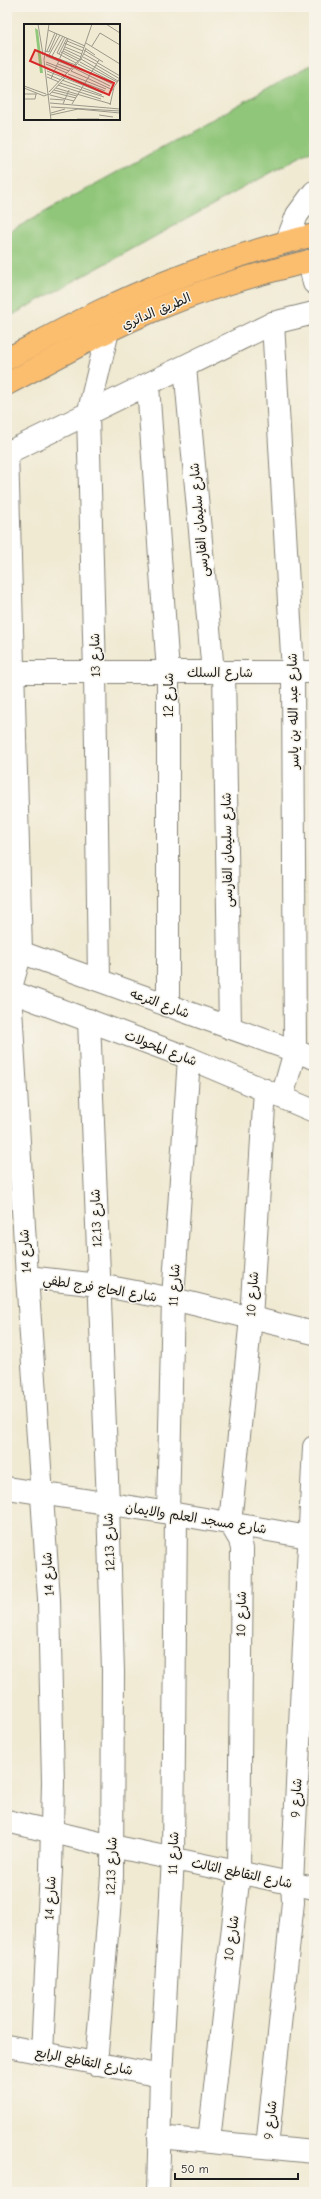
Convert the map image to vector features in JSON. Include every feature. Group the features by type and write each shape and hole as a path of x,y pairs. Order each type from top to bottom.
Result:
{"main road":[{"name":"الطريق الدائري","path":"7,359 107,308 165,282 228,259 314,235"},
{"name":"الطريق الدائري","path":"7,384 108,331 206,290 257,274 311,261"}],"street":[{"path":"287,242 297,215 314,192"},
{"path":"311,261 314,283"},
{"path":"7,452 88,415 273,323 314,314"},
{"name":"شارع عبد الله بن ياسر","path":"273,323 304,672 304,1055 273,1093"},
{"name":"شارع 13","path":"99,980 95,672 88,415 108,331"},
{"name":"شارع سليمان الفارسى","path":"185,367 218,672 230,1028"},
{"name":"شارع 12","path":"148,385 168,672 168,1006"},
{"name":"شارع 14","path":"7,452 14,950 8,991 16,1250 27,1277 49,1599 53,1782 42,2053"},
{"name":"شارع السلك","path":"11,672 304,672"},
{"name":"شارع الترعه","path":"14,950 304,1055"},
{"name":"شارع المحولات","path":"8,991 189,1058 314,1111"},
{"name":"شارع 12,13","path":"89,1020 113,1671 112,1876 96,2064"},
{"name":"شارع 11","path":"158,2192 160,2076 173,1858 173,1299 189,1058"},
{"name":"شارع 10","path":"209,2142 239,1873 242,1549 240,1540 230,1523 273,1093"},
{"name":"شارع الحاج فرج لطفي","path":"27,1277 98,1285 173,1299 314,1333"},
{"name":"شارع 9","path":"267,2147 293,1902 292,1883 312,1538 314,1447"},
{"name":"شارع مسجد العلم والايمان","path":"7,1488 172,1513 312,1538"},
{"name":"شارع التقاطع الثالث","path":"7,1821 112,1846 314,1888"},
{"name":"شارع التقاطع الرابع","path":"7,2046 160,2076"},
{"path":"159,2136 314,2152"}],"green space":[{"path":"314,63 314,149 7,318 7,233"}]}
